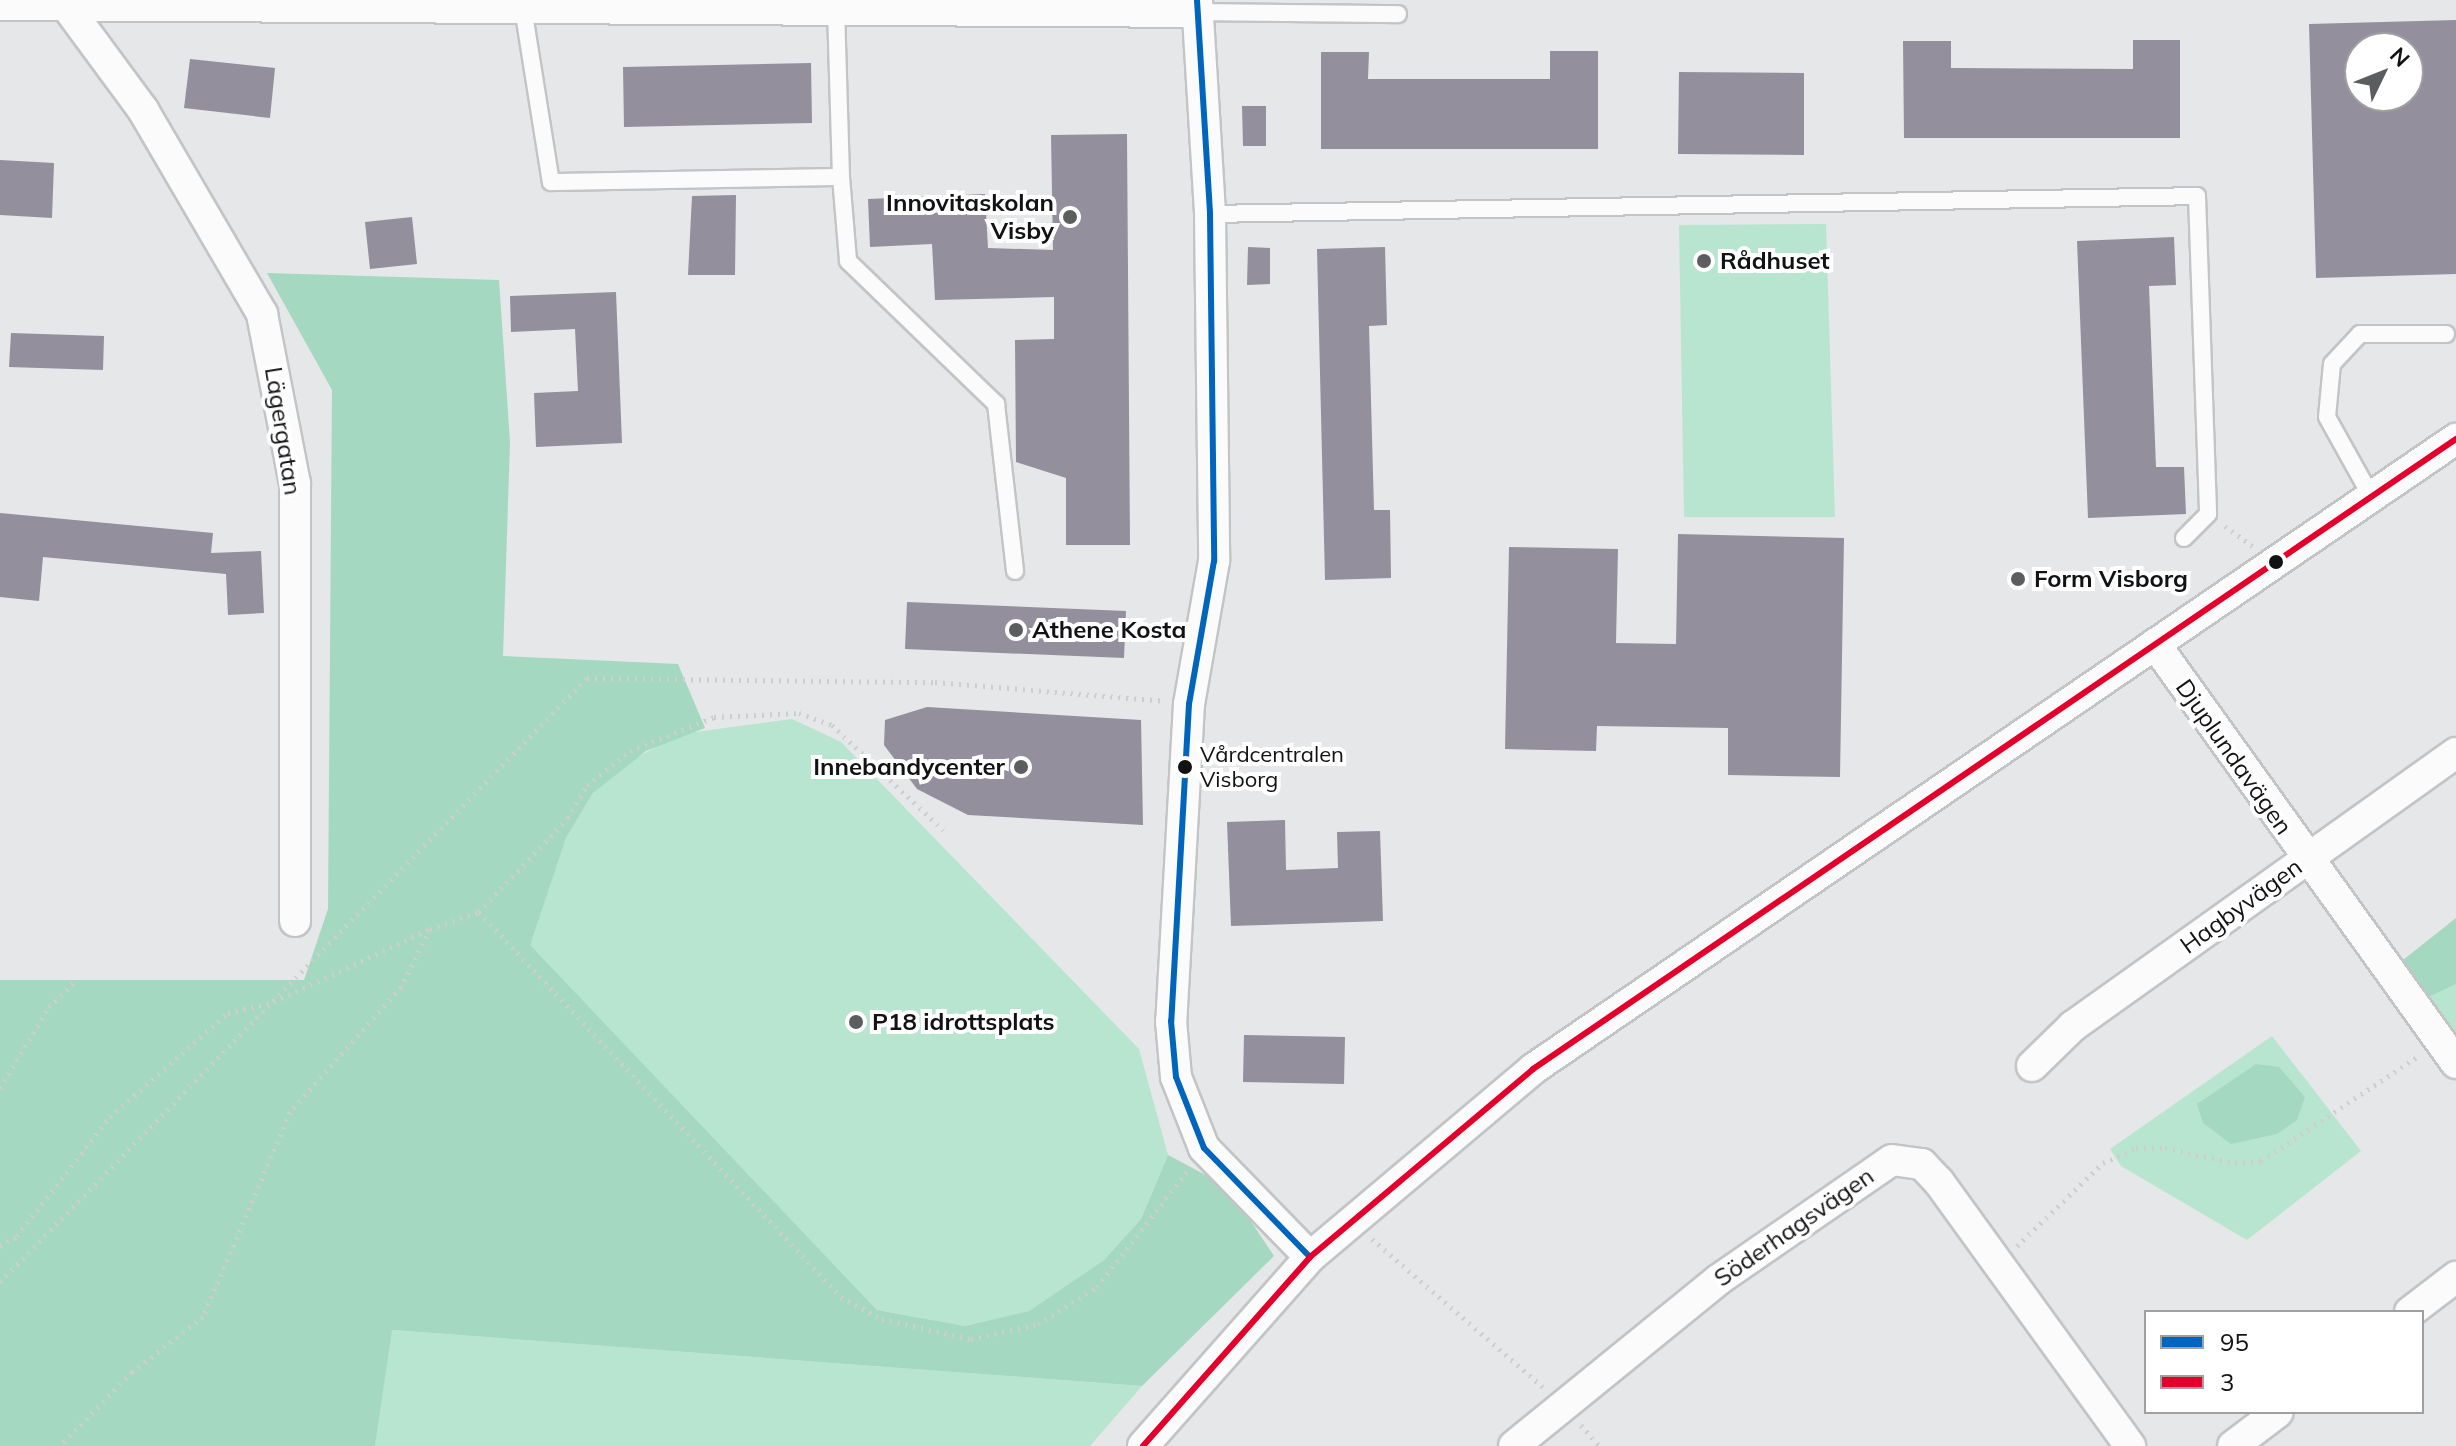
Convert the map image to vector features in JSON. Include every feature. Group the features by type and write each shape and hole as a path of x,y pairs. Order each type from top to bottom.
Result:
{"street":[{"name":"Lägergatan","path":"64,3 143,110 262,314 295,483 295,921"},
{"path":"0,5 328,4 836,10 1198,6 1210,214 1214,561 1189,704 1171,1021 1176,1077 1204,1148 1310,1257"},
{"path":"1143,1446 1310,1257 1350,1219 1627,1001 2456,439"},
{"name":"Djuplundavägen","path":"2155,644 2448,1052"},
{"name":"Hagbyvägen","path":"2032,1066 2073,1026 2456,753"},
{"name":"Söderhagsvägen","path":"1514,1446 1718,1280 1892,1160 1922,1164 1999,1263 2130,1446"},
{"path":"2413,1310 2456,1277"},
{"path":"2233,1446 2275,1414"}],"lane":[{"path":"1198,6 1398,14"},
{"path":"523,8 551,182 841,177"},
{"path":"836,10 841,177 848,261 996,404 1015,571"},
{"path":"1210,214 2197,196 2208,514 2184,538"},
{"path":"2371,496 2327,417 2332,364 2360,334 2446,334"}],"path":[{"path":"2208,514 2276,562"},
{"path":"0,1282 587,678 935,682 1189,704"},
{"path":"0,1246 17,1236 110,1117 182,1048 228,1013 274,1002 430,929 479,912 568,818 587,785 665,733 714,717 799,713 832,725 943,830"},
{"path":"479,912 841,1297 882,1319 971,1339 1038,1324 1097,1287 1148,1231 1204,1148"},
{"path":"60,1446 132,1372 203,1317 290,1112 401,987 430,929"},
{"path":"0,1088 49,1007 77,980"},
{"path":"1999,1263 2103,1163 2136,1148 2165,1148 2235,1163 2261,1161 2448,1052"},
{"path":"1350,1219 1563,1404 1599,1446"}],"green space":[{"path":"1826,224 1835,517 1684,517 1679,225"},
{"path":"267,273 499,280 510,442 503,656 678,664 705,728 646,751 593,793 566,838 530,945 877,1310 965,1326 1029,1311 1104,1260 1141,1219 1168,1155 1228,1187 1274,1256 1142,1386 392,1330 375,1446 0,1446 0,980 304,980 328,909 332,390"},
{"name":"P18 idrottsplats","path":"792,719 841,742 1139,1049 1168,1155 1141,1219 1104,1260 1029,1311 965,1326 877,1310 529,945 566,838 593,793 623,765 680,734"},
{"path":"2456,918 2456,984 2429,997 2403,960"},
{"path":"2456,984 2456,1036 2429,997"},
{"path":"2272,1036 2361,1151 2247,1240 2121,1166 2110,1149"},
{"path":"2256,1064 2279,1067 2305,1097 2297,1120 2277,1134 2231,1144 2203,1123 2197,1104"},
{"path":"391,1330 1142,1386 1090,1446 375,1446"}],"building":[{"path":"2456,20 2456,274 2316,278 2309,24"},
{"path":"2133,40 2180,40 2180,138 1904,138 1903,41 1951,41 1951,68 2133,69"},
{"path":"1550,51 1598,51 1598,149 1321,149 1321,52 1369,52 1368,79 1550,79"},
{"path":"190,59 275,68 270,118 184,108"},
{"path":"811,63 812,123 624,127 623,67"},
{"path":"1679,72 1804,73 1804,155 1678,154"},
{"path":"1242,106 1266,106 1266,146 1243,146"},
{"path":"1127,134 1130,545 1066,545 1066,478 1016,462 1015,340 1054,339 1054,297 935,300 932,244 870,247 868,199 985,194 988,248 1053,250 1051,135"},
{"path":"0,160 54,163 52,218 0,215"},
{"path":"736,195 735,275 688,275 692,196"},
{"path":"412,217 417,264 370,269 365,222"},
{"path":"2174,237 2176,285 2149,286 2156,467 2184,467 2186,514 2088,518 2077,241"},
{"path":"1248,247 1270,248 1270,284 1247,285"},
{"path":"1385,247 1387,325 1369,326 1374,510 1390,510 1391,578 1325,580 1317,249"},
{"path":"616,292 622,443 536,447 534,393 578,391 575,329 511,332 510,296"},
{"path":"11,333 104,336 103,370 9,367"},
{"path":"0,513 213,533 211,553 261,551 264,613 228,615 226,574 43,557 39,601 0,597"},
{"path":"1678,534 1844,538 1840,777 1728,775 1728,728 1597,726 1596,751 1505,749 1509,547 1618,549 1616,643 1676,644"},
{"name":"Athene Kosta","path":"907,602 1126,611 1124,658 905,649"},
{"name":"Innebandycenter","path":"927,707 1141,720 1143,825 968,815 917,789 884,745 885,720"},
{"path":"1285,820 1286,870 1338,868 1337,832 1380,831 1383,921 1231,926 1227,822"},
{"path":"1244,1035 1345,1037 1344,1084 1243,1082"}],"transit line":[{"name":"95","path":"1197,0 1210,214 1214,561 1189,704 1171,1021 1176,1077 1204,1148 1310,1257"},
{"name":"3","path":"1143,1446 1310,1257 1533,1069 2456,439"}],"place":[{"name":"Innovitaskolan Visby","path":"1070,217"},
{"name":"Rådhuset","path":"1704,261"},
{"name":"Form Visborg","path":"2018,579"},
{"name":"Athene Kosta","path":"1016,630"},
{"name":"Innebandycenter","path":"1021,767"},
{"name":"Vårdcentralen Visborg","path":"1185,767"},
{"name":"P18 idrottsplats","path":"856,1022"}]}
